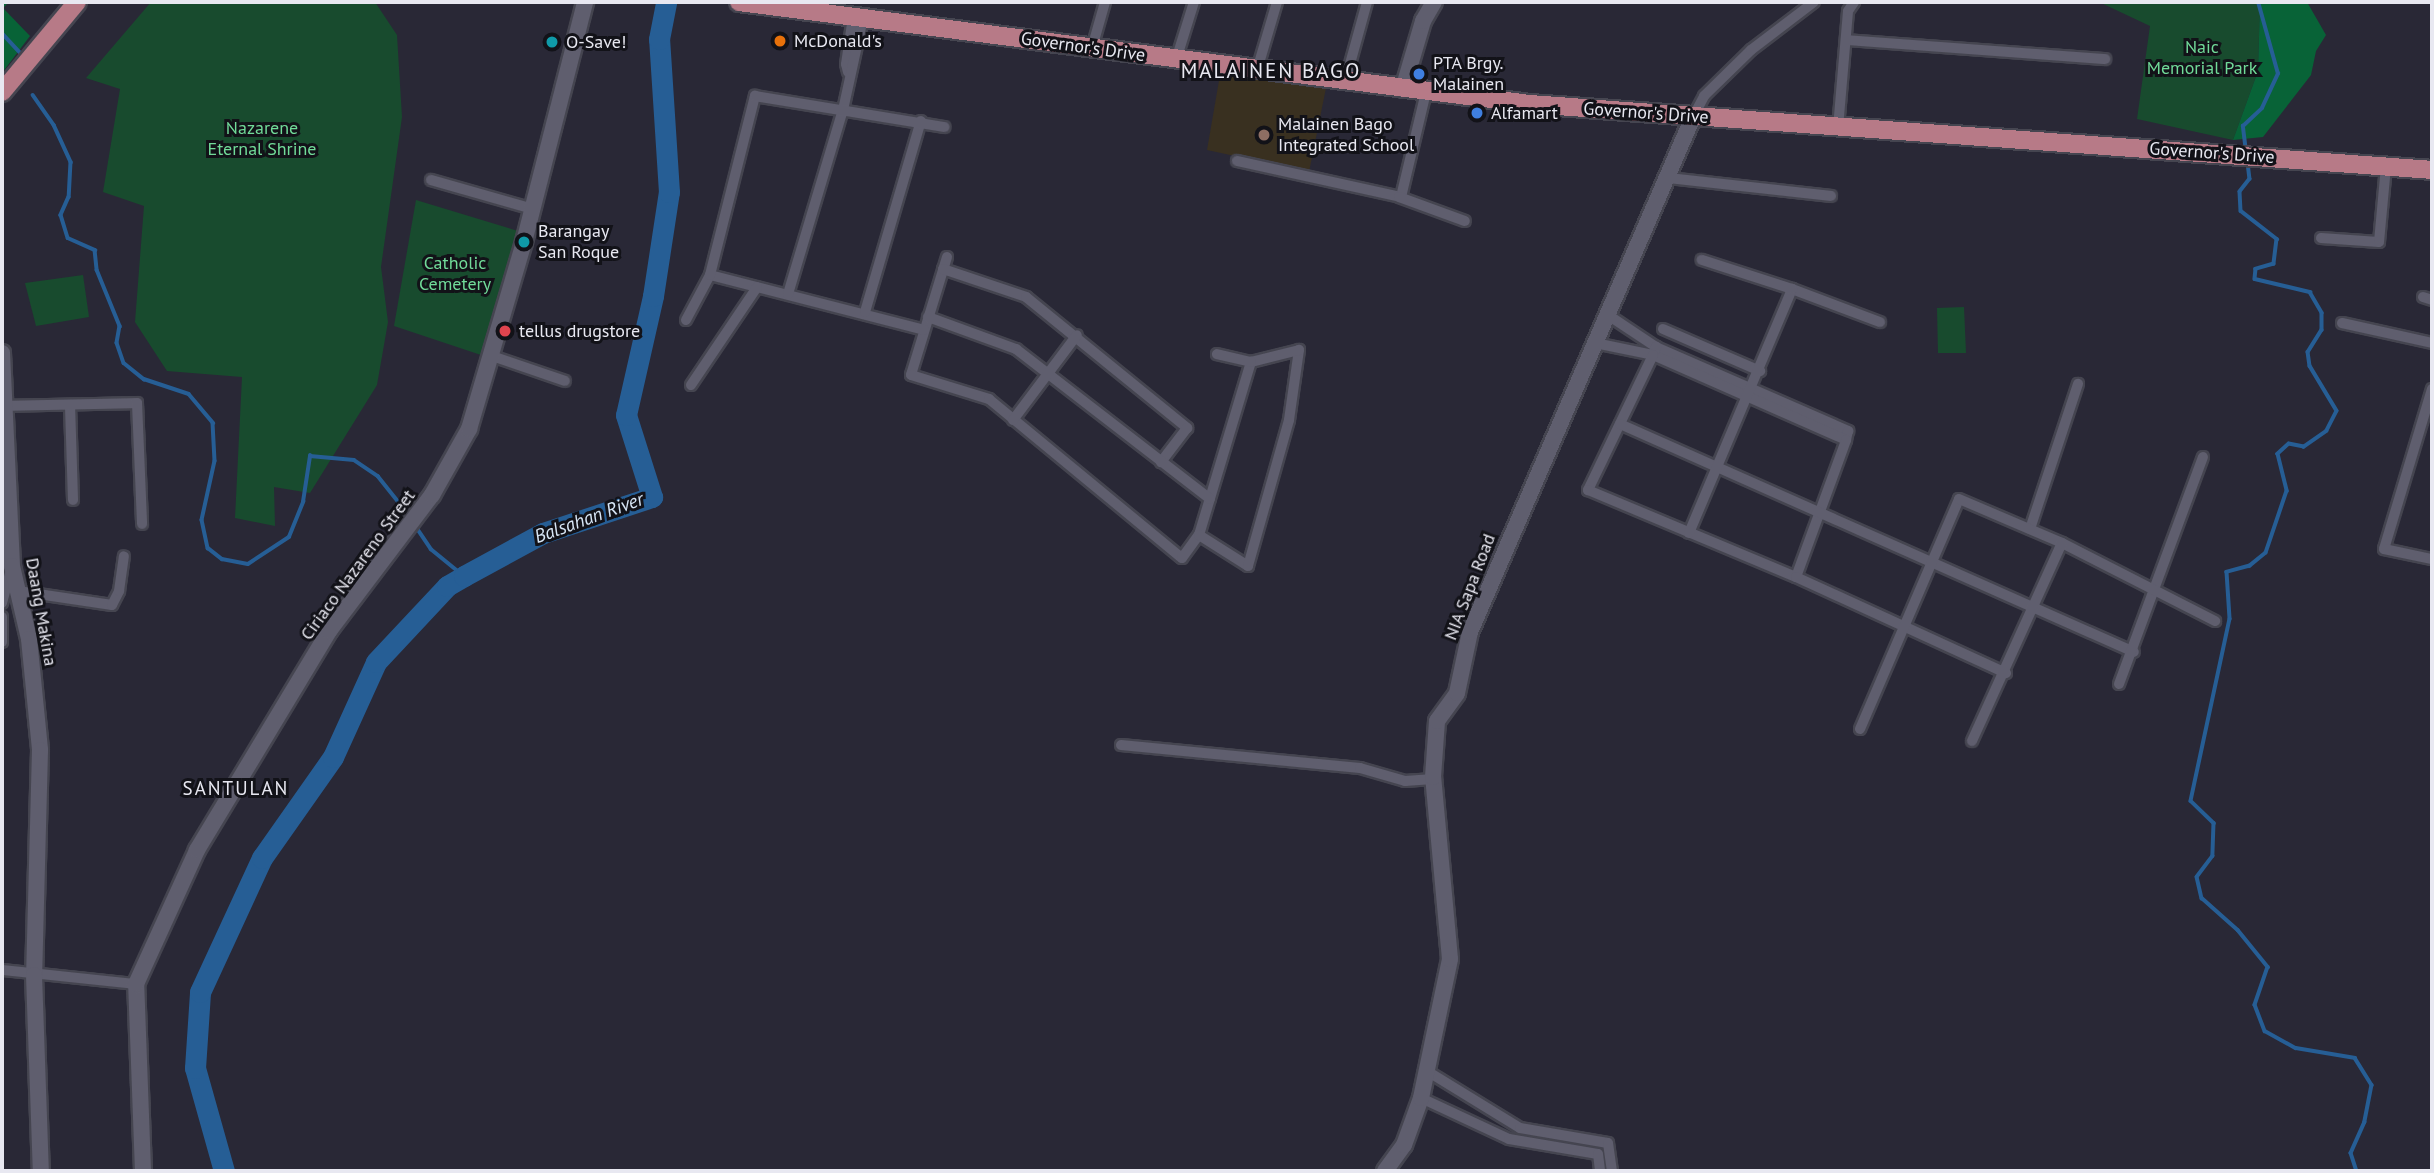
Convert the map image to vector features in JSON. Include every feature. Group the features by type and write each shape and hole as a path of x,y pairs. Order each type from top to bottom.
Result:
{"main road":[{"path":"2,92 77,2"},
{"name":"Governor's Drive","path":"739,2 857,24 1092,48 1426,92 1693,117 2432,170"}],"street":[{"name":"Ciriaco Nazareno Street","path":"143,1171 136,984 197,850 211,826 329,632 413,519 469,429 533,209 585,2"},
{"path":"1092,48 1105,2"},
{"path":"1176,60 1194,2"},
{"path":"1257,70 1277,2"},
{"path":"1345,82 1367,2"},
{"path":"1403,89 1423,22 1434,2"},
{"path":"1693,117 1704,96 1751,50 1814,2"},
{"path":"1838,128 1846,40 1854,2"},
{"path":"788,294 842,110 857,24"},
{"path":"1846,40 2105,60"},
{"path":"1399,197 1426,92"},
{"path":"686,320 710,275 755,96 921,121 944,127"},
{"name":"NIA Sapa Road","path":"1385,1171 1404,1145 1421,1098 1450,959 1433,779 1437,721 1457,693 1470,632 1669,178 1693,117"},
{"path":"865,312 921,121"},
{"path":"1237,161 1399,197 1465,221"},
{"path":"2322,238 2379,242 2386,166"},
{"path":"1669,178 1831,196"},
{"path":"431,180 533,209"},
{"path":"947,257 911,375 989,399 1182,558 1199,536 1251,362"},
{"path":"1702,260 1792,289 1880,322"},
{"path":"943,269 1026,297 1077,335 1187,428 1161,462"},
{"path":"710,275 865,312 924,330"},
{"path":"691,385 757,287"},
{"path":"1689,533 1751,393 1792,289"},
{"path":"1608,315 1655,351 1848,431 1796,578"},
{"path":"928,317 1016,349 1210,499"},
{"path":"2342,323 2432,343"},
{"path":"1663,329 1760,371"},
{"path":"1013,420 1077,335"},
{"path":"1595,343 1655,351"},
{"path":"1199,536 1248,566 1289,420 1300,350 1251,362 1217,354"},
{"path":"1655,351 1588,490 1903,624 2006,673"},
{"name":"Daang Makina","path":"2,353 6,507 12,566 29,639 40,750 34,975 41,1171"},
{"path":"492,356 565,381"},
{"path":"2030,530 2078,384"},
{"path":"2432,389 2384,549 2432,559"},
{"path":"4,416 70,405 137,403 142,524"},
{"path":"70,405 72,500"},
{"path":"1620,424 1821,510 2134,652"},
{"path":"2119,684 2134,652 2203,457"},
{"path":"1860,729 1959,499 2062,543 2215,621"},
{"path":"1972,741 2006,673 2062,543"},
{"path":"18,591 112,605 119,591 124,556"},
{"path":"2,603 12,566"},
{"path":"2,617 2,642"},
{"path":"1121,745 1360,768 1405,781 1433,779"},
{"path":"2,970 136,984"},
{"path":"1427,1071 1520,1128 1608,1143"},
{"path":"1421,1098 1499,1134 1598,1154"},
{"path":"1499,1134 1505,1119"},
{"path":"1600,1171 1598,1154 1608,1143"},
{"path":"1608,1143 1612,1171"}],"shaded area":[{"name":"Malainen Bago Integrated School","path":"1221,69 1326,88 1309,172 1207,150"}],"green space":[{"path":"2,2 9,2 3,8 30,36 2,73"},
{"name":"Nazarene Eternal Shrine","path":"151,2 375,2 397,35 402,117 381,267 388,322 377,385 310,493 274,487 275,526 235,518 242,377 167,371 135,322 144,206 103,192 120,89 86,78"},
{"name":"Naic Memorial Park","path":"2099,2 2260,2 2258,71 2233,140 2137,119 2150,26"},
{"path":"2260,2 2307,2 2326,35 2316,51 2311,75 2263,137 2233,140 2258,71"},
{"name":"Catholic Cemetery","path":"416,200 518,231 487,357 394,326"},
{"path":"83,275 89,317 36,326 25,283"},
{"path":"1964,307 1966,353 1938,353 1937,308"}],"waterway":[{"name":"Balsahan River","path":"224,1171 195,1068 200,992 262,858 333,757 376,662 447,586 543,533 652,497 626,415 653,296 669,192 659,39 666,2"},
{"path":"2246,152 2243,126 2262,108 2278,74 2258,2"},
{"path":"2,33 20,52"},
{"path":"33,95 54,125 71,162 69,197 61,215 68,238 95,250 97,270 120,326 117,343 124,363 144,379 189,394 213,423 215,461 202,520 208,548 222,559 248,564 289,537 303,502 310,456 354,460 378,476 409,515"},
{"path":"2248,163 2250,179 2240,192 2241,211 2277,239 2274,264 2256,269 2255,279 2310,292 2322,313 2322,330 2308,352 2310,366 2337,411 2327,431 2304,447 2289,444 2278,454 2287,491 2266,553 2250,566 2227,572 2230,619 2191,801 2214,823 2213,856 2197,877 2202,898 2238,930 2268,967 2255,1005 2265,1031 2296,1048 2355,1058 2372,1085 2365,1122 2351,1153 2357,1171"},
{"path":"415,525 431,549 464,576"}],"place":[{"name":"McDonald's","path":"780,41"},
{"name":"O-Save!","path":"552,42"},
{"name":"PTA Brgy. Malainen","path":"1419,74"},
{"name":"Alfamart","path":"1477,113"},
{"name":"Malainen Bago Integrated School","path":"1264,135"},
{"name":"Barangay San Roque","path":"524,242"},
{"name":"tellus drugstore","path":"505,331"}],"district":[{"name":"MALAINEN BAGO","path":"1271,71"},
{"name":"SANTULAN","path":"236,789"}]}
